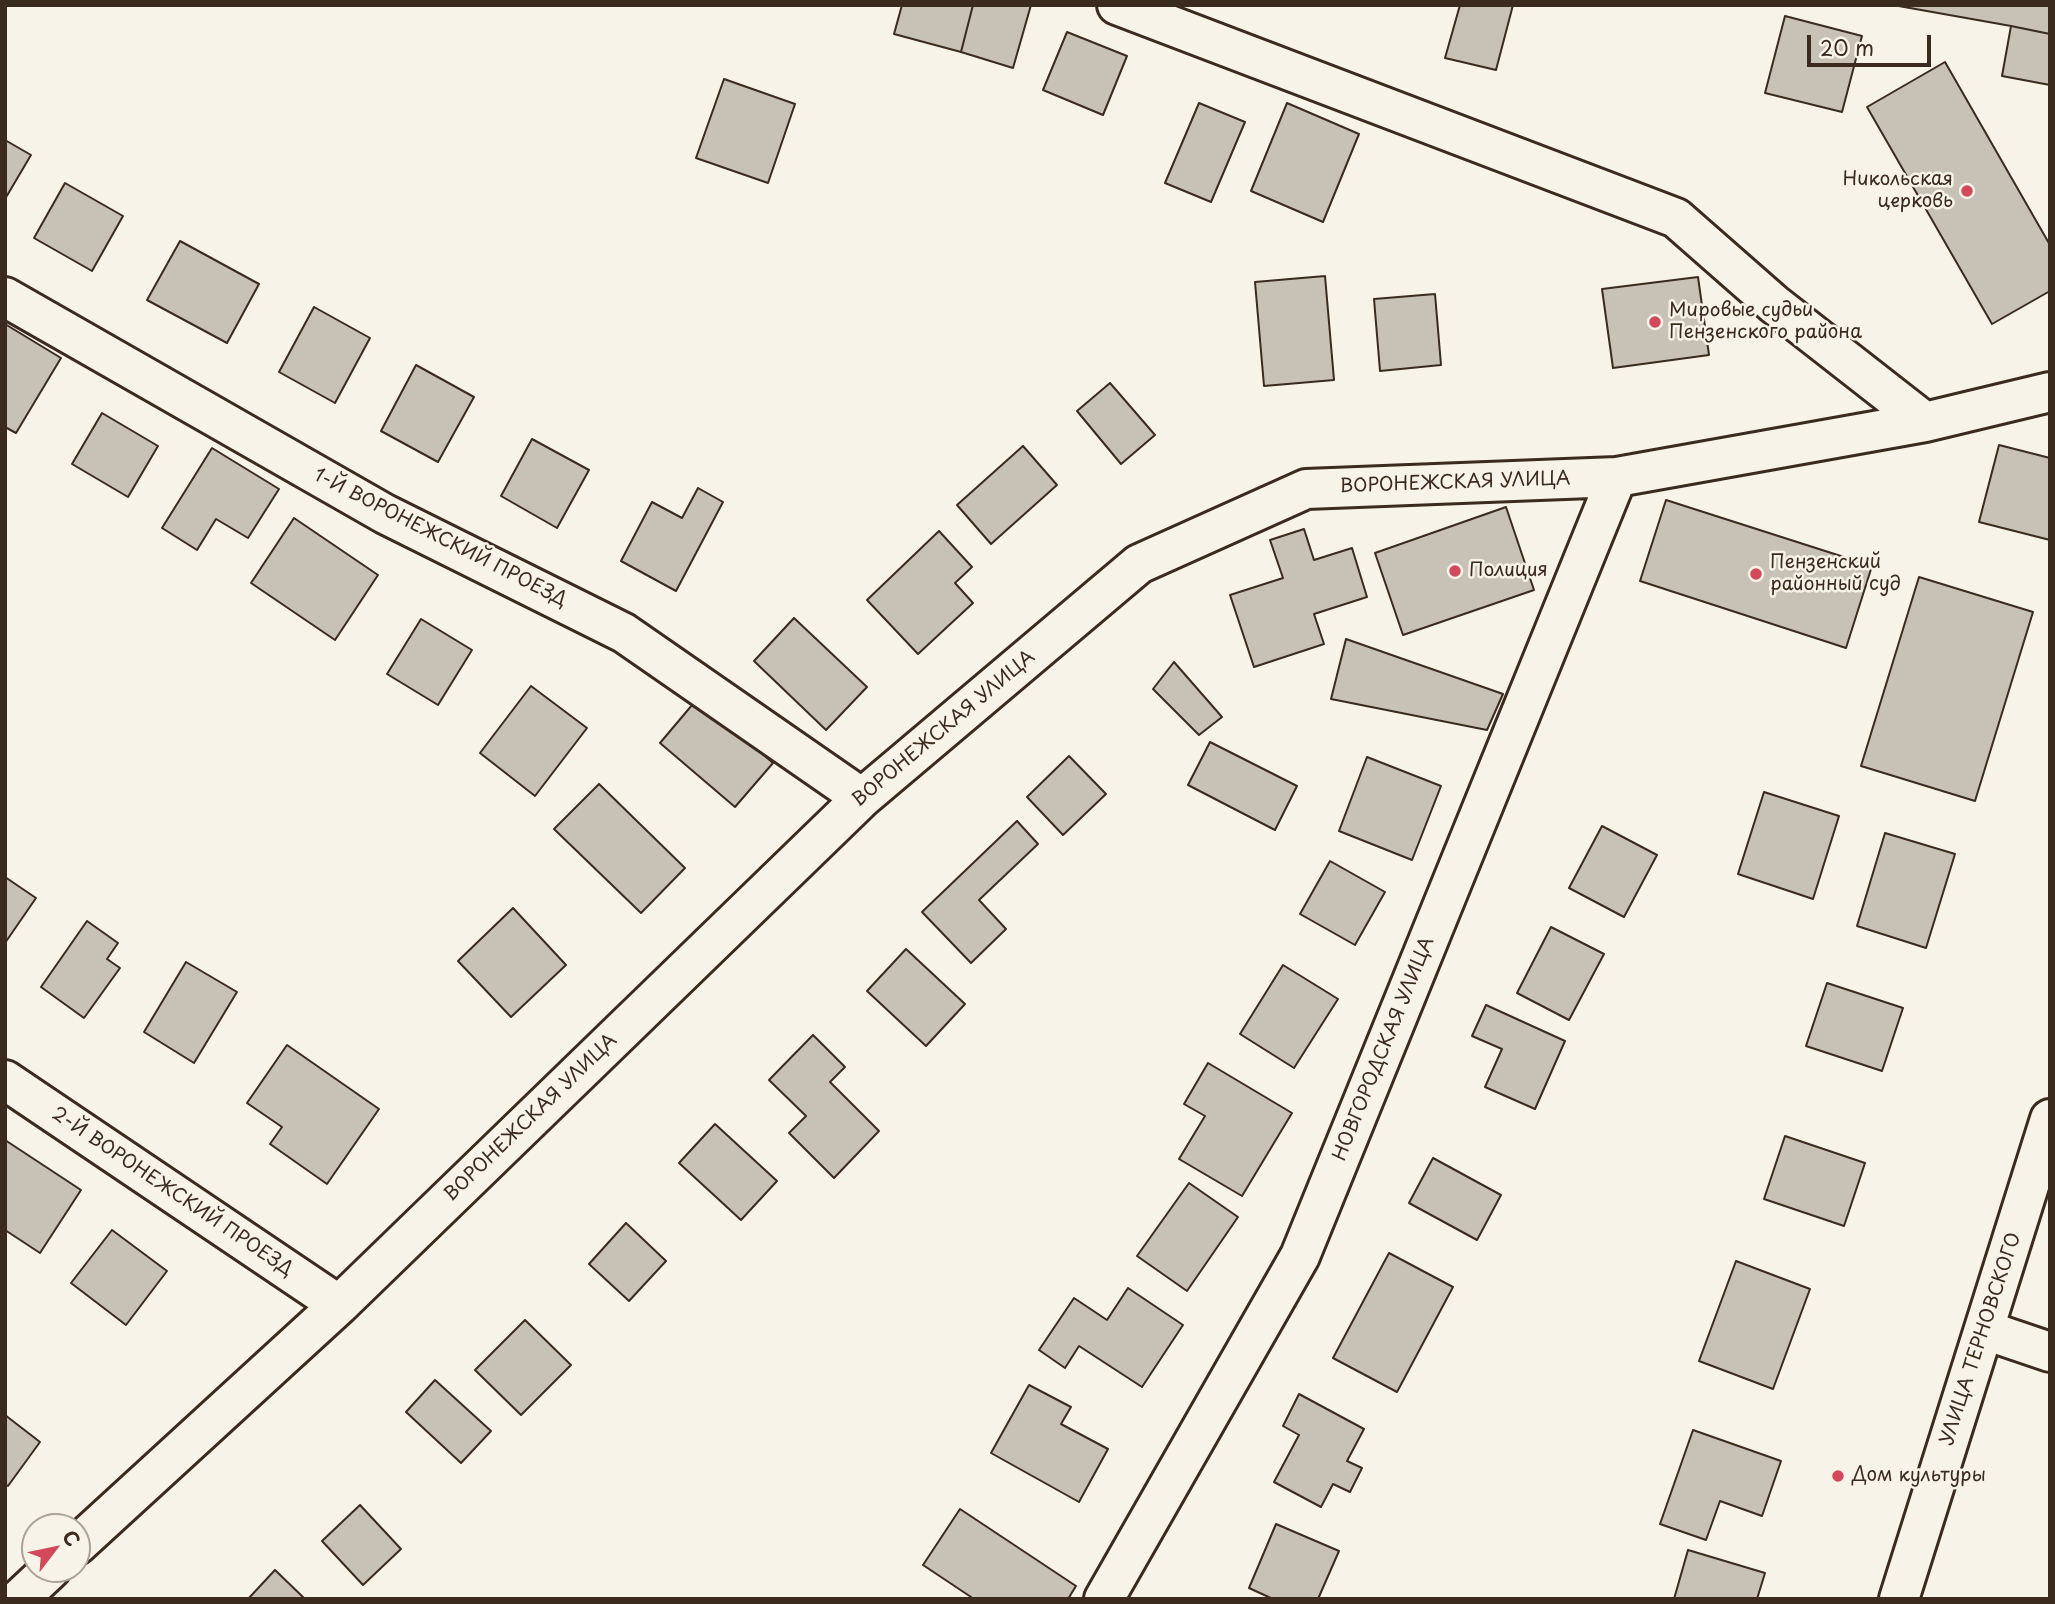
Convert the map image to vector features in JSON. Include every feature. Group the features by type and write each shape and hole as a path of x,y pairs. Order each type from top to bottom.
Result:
{"street":[{"path":"1117,5 1676,218 1774,304 1925,422"},
{"name":"1-Й ВОРОНЕЖСКИЙ ПРОЕЗД","path":"5,298 385,514 624,633 862,798"},
{"name":"ВОРОНЕЖСКАЯ УЛИЦА","path":"91,1532 339,1305 862,798 1139,564 1306,489 1617,477 1925,422 2050,392"},
{"name":"НОВГОРОДСКАЯ УЛИЦА","path":"1104,1599 1300,1256 1617,477"},
{"name":"2-Й ВОРОНЕЖСКИЙ ПРОЕЗД","path":"5,1080 339,1305"},
{"name":"УЛИЦА ТЕРНОВСКОГО","path":"1899,1599 2050,1119"},
{"path":"1985,1330 2050,1352"},
{"path":"19,1599 36,1583"}],"building":[{"path":"902,5 973,5 961,52 894,34"},
{"path":"973,5 1031,5 1013,68 961,52"},
{"path":"1460,5 1513,5 1496,70 1445,58"},
{"path":"1893,5 2050,5 2050,34 2011,26"},
{"path":"1785,16 1862,36 1842,112 1765,93"},
{"path":"2011,26 2050,34 2050,85 2002,76"},
{"path":"1067,32 1127,56 1103,115 1043,90"},
{"name":"Никольская церковь","path":"1945,62 2050,245 2050,291 1992,324 1867,107"},
{"path":"724,79 795,104 768,183 696,158"},
{"path":"1199,103 1245,122 1211,202 1165,183"},
{"path":"1287,103 1359,134 1323,222 1251,191"},
{"path":"5,140 31,155 5,199"},
{"path":"65,183 123,216 92,271 34,238"},
{"path":"180,241 259,284 227,343 147,300"},
{"path":"1325,276 1334,380 1264,386 1255,282"},
{"name":"Мировые судьи Пензенского района","path":"1698,277 1709,355 1613,368 1602,289"},
{"path":"1435,294 1441,365 1380,371 1374,299"},
{"path":"314,307 370,338 335,403 279,372"},
{"path":"5,324 61,358 16,433 5,427"},
{"path":"416,365 474,397 438,462 381,431"},
{"path":"1110,383 1155,435 1121,464 1077,411"},
{"path":"102,413 158,446 128,497 72,464"},
{"path":"532,439 589,470 557,528 501,496"},
{"path":"1999,445 2050,458 2050,540 1979,522"},
{"path":"1023,446 1057,485 991,544 957,505"},
{"path":"212,448 279,489 248,538 216,519 197,550 162,528"},
{"path":"698,488 723,502 676,591 621,561 652,502 682,518"},
{"name":"Пензенский районный суд","path":"1666,500 1872,566 1846,648 1640,581"},
{"name":"Полиция","path":"1506,507 1534,590 1403,635 1375,553"},
{"path":"294,518 378,575 335,640 251,583"},
{"path":"1304,529 1314,560 1352,548 1367,597 1314,614 1324,644 1254,667 1230,595 1283,578 1270,540"},
{"path":"939,531 972,567 955,583 973,603 918,654 867,600"},
{"path":"1919,577 2033,612 1975,801 1861,766"},
{"path":"794,618 867,687 826,730 754,661"},
{"path":"421,619 472,650 438,705 387,674"},
{"path":"1346,639 1503,694 1487,730 1331,699"},
{"path":"1174,662 1222,717 1199,735 1153,689"},
{"path":"531,686 587,728 535,796 480,753"},
{"path":"698,698 773,763 735,807 660,743"},
{"path":"1210,742 1297,786 1275,830 1188,785"},
{"path":"1069,756 1106,794 1063,835 1027,797"},
{"path":"1367,757 1441,786 1412,860 1339,831"},
{"path":"599,784 685,868 641,913 554,829"},
{"path":"1764,792 1839,816 1813,899 1738,874"},
{"path":"1017,821 1038,844 979,900 1006,929 971,963 922,912"},
{"path":"1602,826 1657,855 1624,917 1569,888"},
{"path":"1885,833 1955,854 1926,948 1857,926"},
{"path":"1330,861 1385,892 1355,945 1300,914"},
{"path":"5,877 36,898 5,943"},
{"path":"513,908 566,965 511,1017 458,961"},
{"path":"87,921 118,943 107,959 120,968 84,1018 41,987"},
{"path":"1551,927 1604,954 1569,1020 1517,993"},
{"path":"906,949 965,1004 926,1046 867,991"},
{"path":"186,962 237,992 194,1063 144,1032"},
{"path":"1283,965 1338,999 1294,1068 1240,1034"},
{"path":"1827,983 1903,1008 1882,1071 1806,1046"},
{"path":"1486,1005 1565,1041 1535,1109 1485,1087 1502,1049 1472,1036"},
{"path":"813,1035 845,1067 830,1082 879,1131 834,1178 789,1133 806,1116 769,1080"},
{"path":"287,1045 379,1109 327,1184 270,1144 282,1127 247,1103"},
{"path":"1208,1063 1292,1113 1242,1196 1179,1159 1205,1116 1184,1104"},
{"path":"715,1124 777,1181 741,1220 679,1163"},
{"path":"1785,1136 1865,1163 1844,1226 1764,1199"},
{"path":"5,1140 81,1190 40,1253 5,1230"},
{"path":"1433,1158 1501,1195 1477,1240 1409,1203"},
{"path":"1189,1183 1238,1217 1187,1291 1137,1256"},
{"path":"626,1223 666,1261 629,1301 589,1264"},
{"path":"112,1230 167,1271 126,1325 71,1283"},
{"path":"1389,1253 1453,1287 1397,1392 1333,1358"},
{"path":"1736,1261 1810,1289 1773,1389 1699,1361"},
{"path":"1128,1288 1183,1325 1142,1387 1079,1346 1065,1368 1039,1350 1074,1298 1107,1320"},
{"path":"525,1320 571,1365 521,1415 475,1370"},
{"path":"435,1380 491,1431 461,1463 406,1412"},
{"path":"1029,1385 1071,1407 1061,1424 1108,1449 1079,1502 991,1453"},
{"path":"1299,1394 1364,1429 1347,1461 1362,1468 1350,1492 1333,1484 1321,1507 1274,1482 1299,1435 1283,1426"},
{"path":"5,1415 40,1442 8,1486 5,1484"},
{"path":"1693,1430 1781,1461 1762,1516 1720,1501 1706,1540 1660,1524"},
{"path":"360,1505 401,1549 363,1585 322,1541"},
{"path":"960,1509 1076,1586 1068,1599 974,1599 923,1565"},
{"path":"1276,1524 1339,1551 1318,1599 1273,1599 1249,1588"},
{"path":"1688,1550 1765,1573 1757,1599 1674,1599"},
{"path":"275,1570 305,1599 248,1599"}],"place":[{"name":"Никольская церковь","path":"1967,191"},
{"name":"Мировые судьи Пензенского района","path":"1655,322"},
{"name":"Полиция","path":"1455,571"},
{"name":"Пензенский районный суд","path":"1756,574"},
{"name":"Дом культуры","path":"1838,1476"}]}
